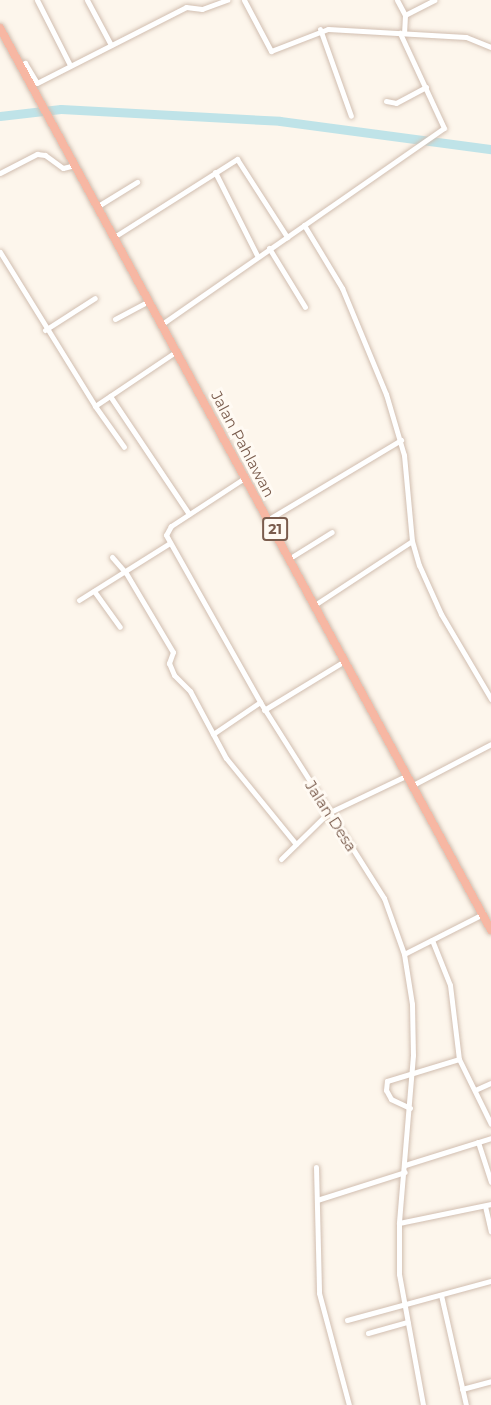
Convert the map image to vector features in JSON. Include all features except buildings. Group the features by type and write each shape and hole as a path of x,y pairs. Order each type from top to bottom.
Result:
{"highway":[{"name":"21","path":"1,34 20,66"},
{"name":"Jalan Pahlawan","path":"20,66 269,519 343,662 491,930"}],"street":[{"path":"37,0 70,65"},
{"path":"87,0 111,45"},
{"path":"20,66 25,63 37,83 189,6 202,9 227,0"},
{"path":"244,0 271,51 321,29 466,37 491,47"},
{"path":"162,324 258,255 442,131 444,123 402,32 405,15 397,0"},
{"path":"405,15 434,0"},
{"path":"321,29 351,116"},
{"path":"386,100 399,102 426,87"},
{"path":"0,173 37,154 45,155 63,168 75,165"},
{"path":"114,237 235,159 240,161 287,237"},
{"path":"214,172 258,255"},
{"path":"98,206 138,182"},
{"path":"304,225 357,320 401,440 412,541 441,614 491,699"},
{"path":"270,248 305,306"},
{"path":"0,252 45,330 94,406 124,447"},
{"path":"45,330 94,298"},
{"path":"115,319 149,301"},
{"path":"94,406 177,351"},
{"path":"110,396 189,514"},
{"path":"269,519 401,440"},
{"path":"79,600 126,573 170,543 167,530 246,477"},
{"path":"290,558 332,532"},
{"path":"313,606 412,541"},
{"name":"Jalan Desa","path":"170,543 264,710 384,898 404,954 412,1004 413,1073 399,1223 400,1307 407,1322 423,1405"},
{"path":"112,557 126,573 174,652 169,663 174,675 190,691 228,761 296,844"},
{"path":"94,591 120,627"},
{"path":"264,710 343,662"},
{"path":"213,734 260,702"},
{"path":"411,786 491,744"},
{"path":"281,859 328,813 406,776"},
{"path":"404,954 483,914"},
{"path":"432,940 450,985 459,1059 491,1124"},
{"path":"410,1108 391,1099 386,1086 388,1080 459,1059"},
{"path":"475,1090 491,1083"},
{"path":"405,1165 491,1138"},
{"path":"478,1142 491,1182"},
{"path":"316,1167 320,1293 349,1405"},
{"path":"317,1200 405,1172"},
{"path":"399,1223 488,1205 491,1231"},
{"path":"347,1320 491,1281"},
{"path":"441,1295 466,1405"},
{"path":"368,1334 407,1322"},
{"path":"462,1389 491,1382"}],"waterway":[{"path":"0,116 61,109 280,121 491,149"}]}
